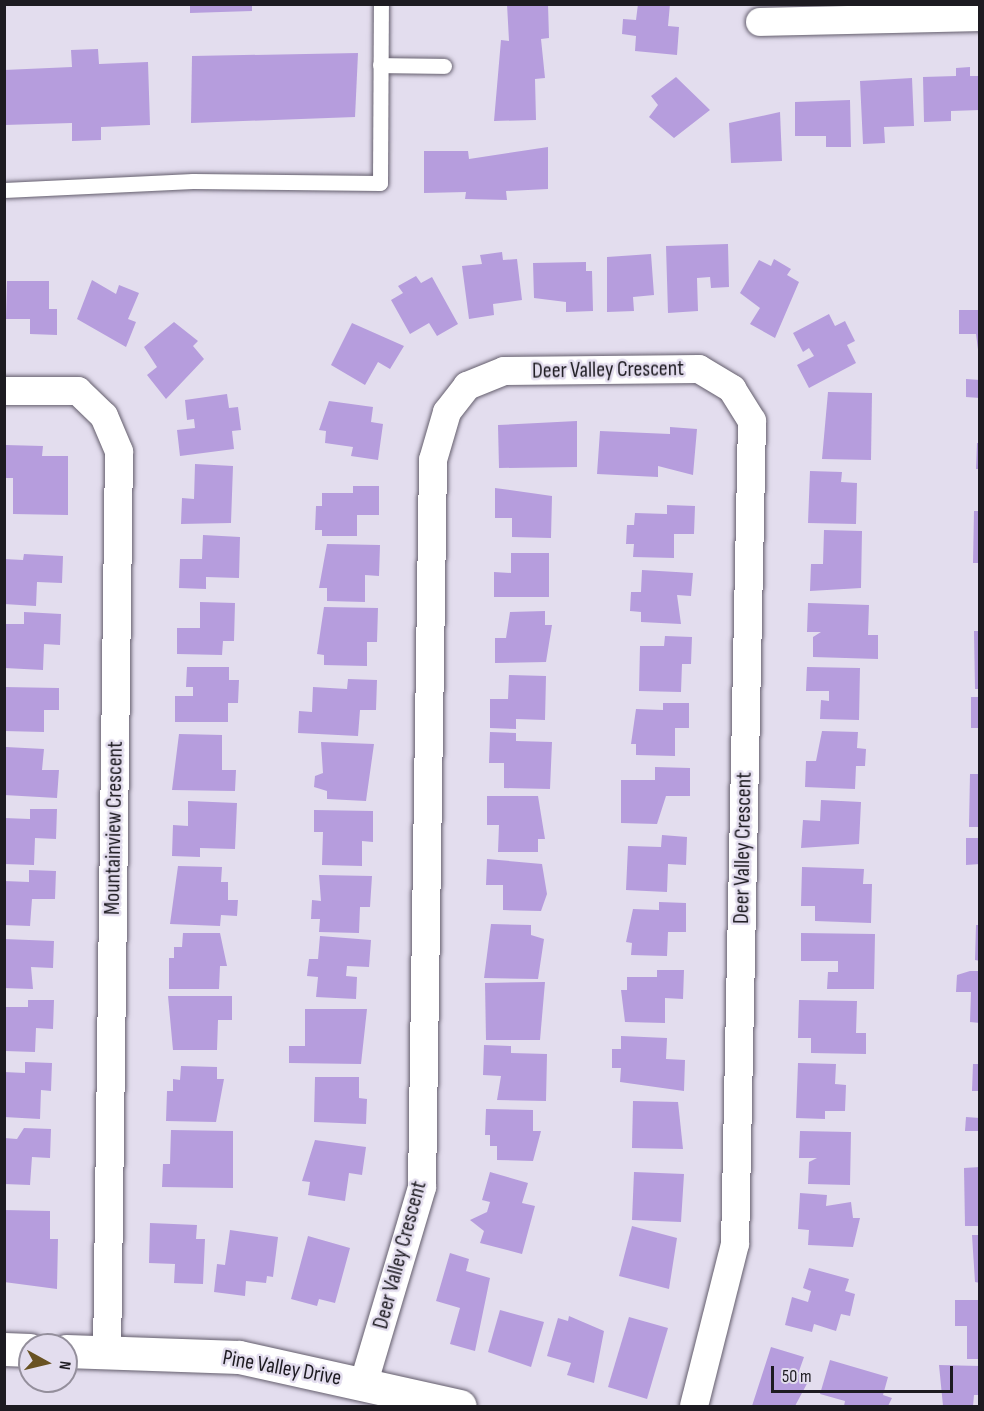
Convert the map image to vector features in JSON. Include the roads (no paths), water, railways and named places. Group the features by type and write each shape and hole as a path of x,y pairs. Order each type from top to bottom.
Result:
{"street":[{"path":"760,22 980,17"},
{"name":"Deer Valley Crescent","path":"364,1382 422,1187 433,460 447,412 467,386 504,371 699,369 732,389 752,421 735,1244 694,1407"},
{"name":"Mountainview Crescent","path":"4,391 78,391 104,416 119,452 107,1352"},
{"name":"Pine Valley Drive","path":"78,1351 239,1357 364,1382 459,1407"}],"lane":[{"path":"4,190 193,181 380,183 381,4"},
{"path":"380,65 444,66"}]}
